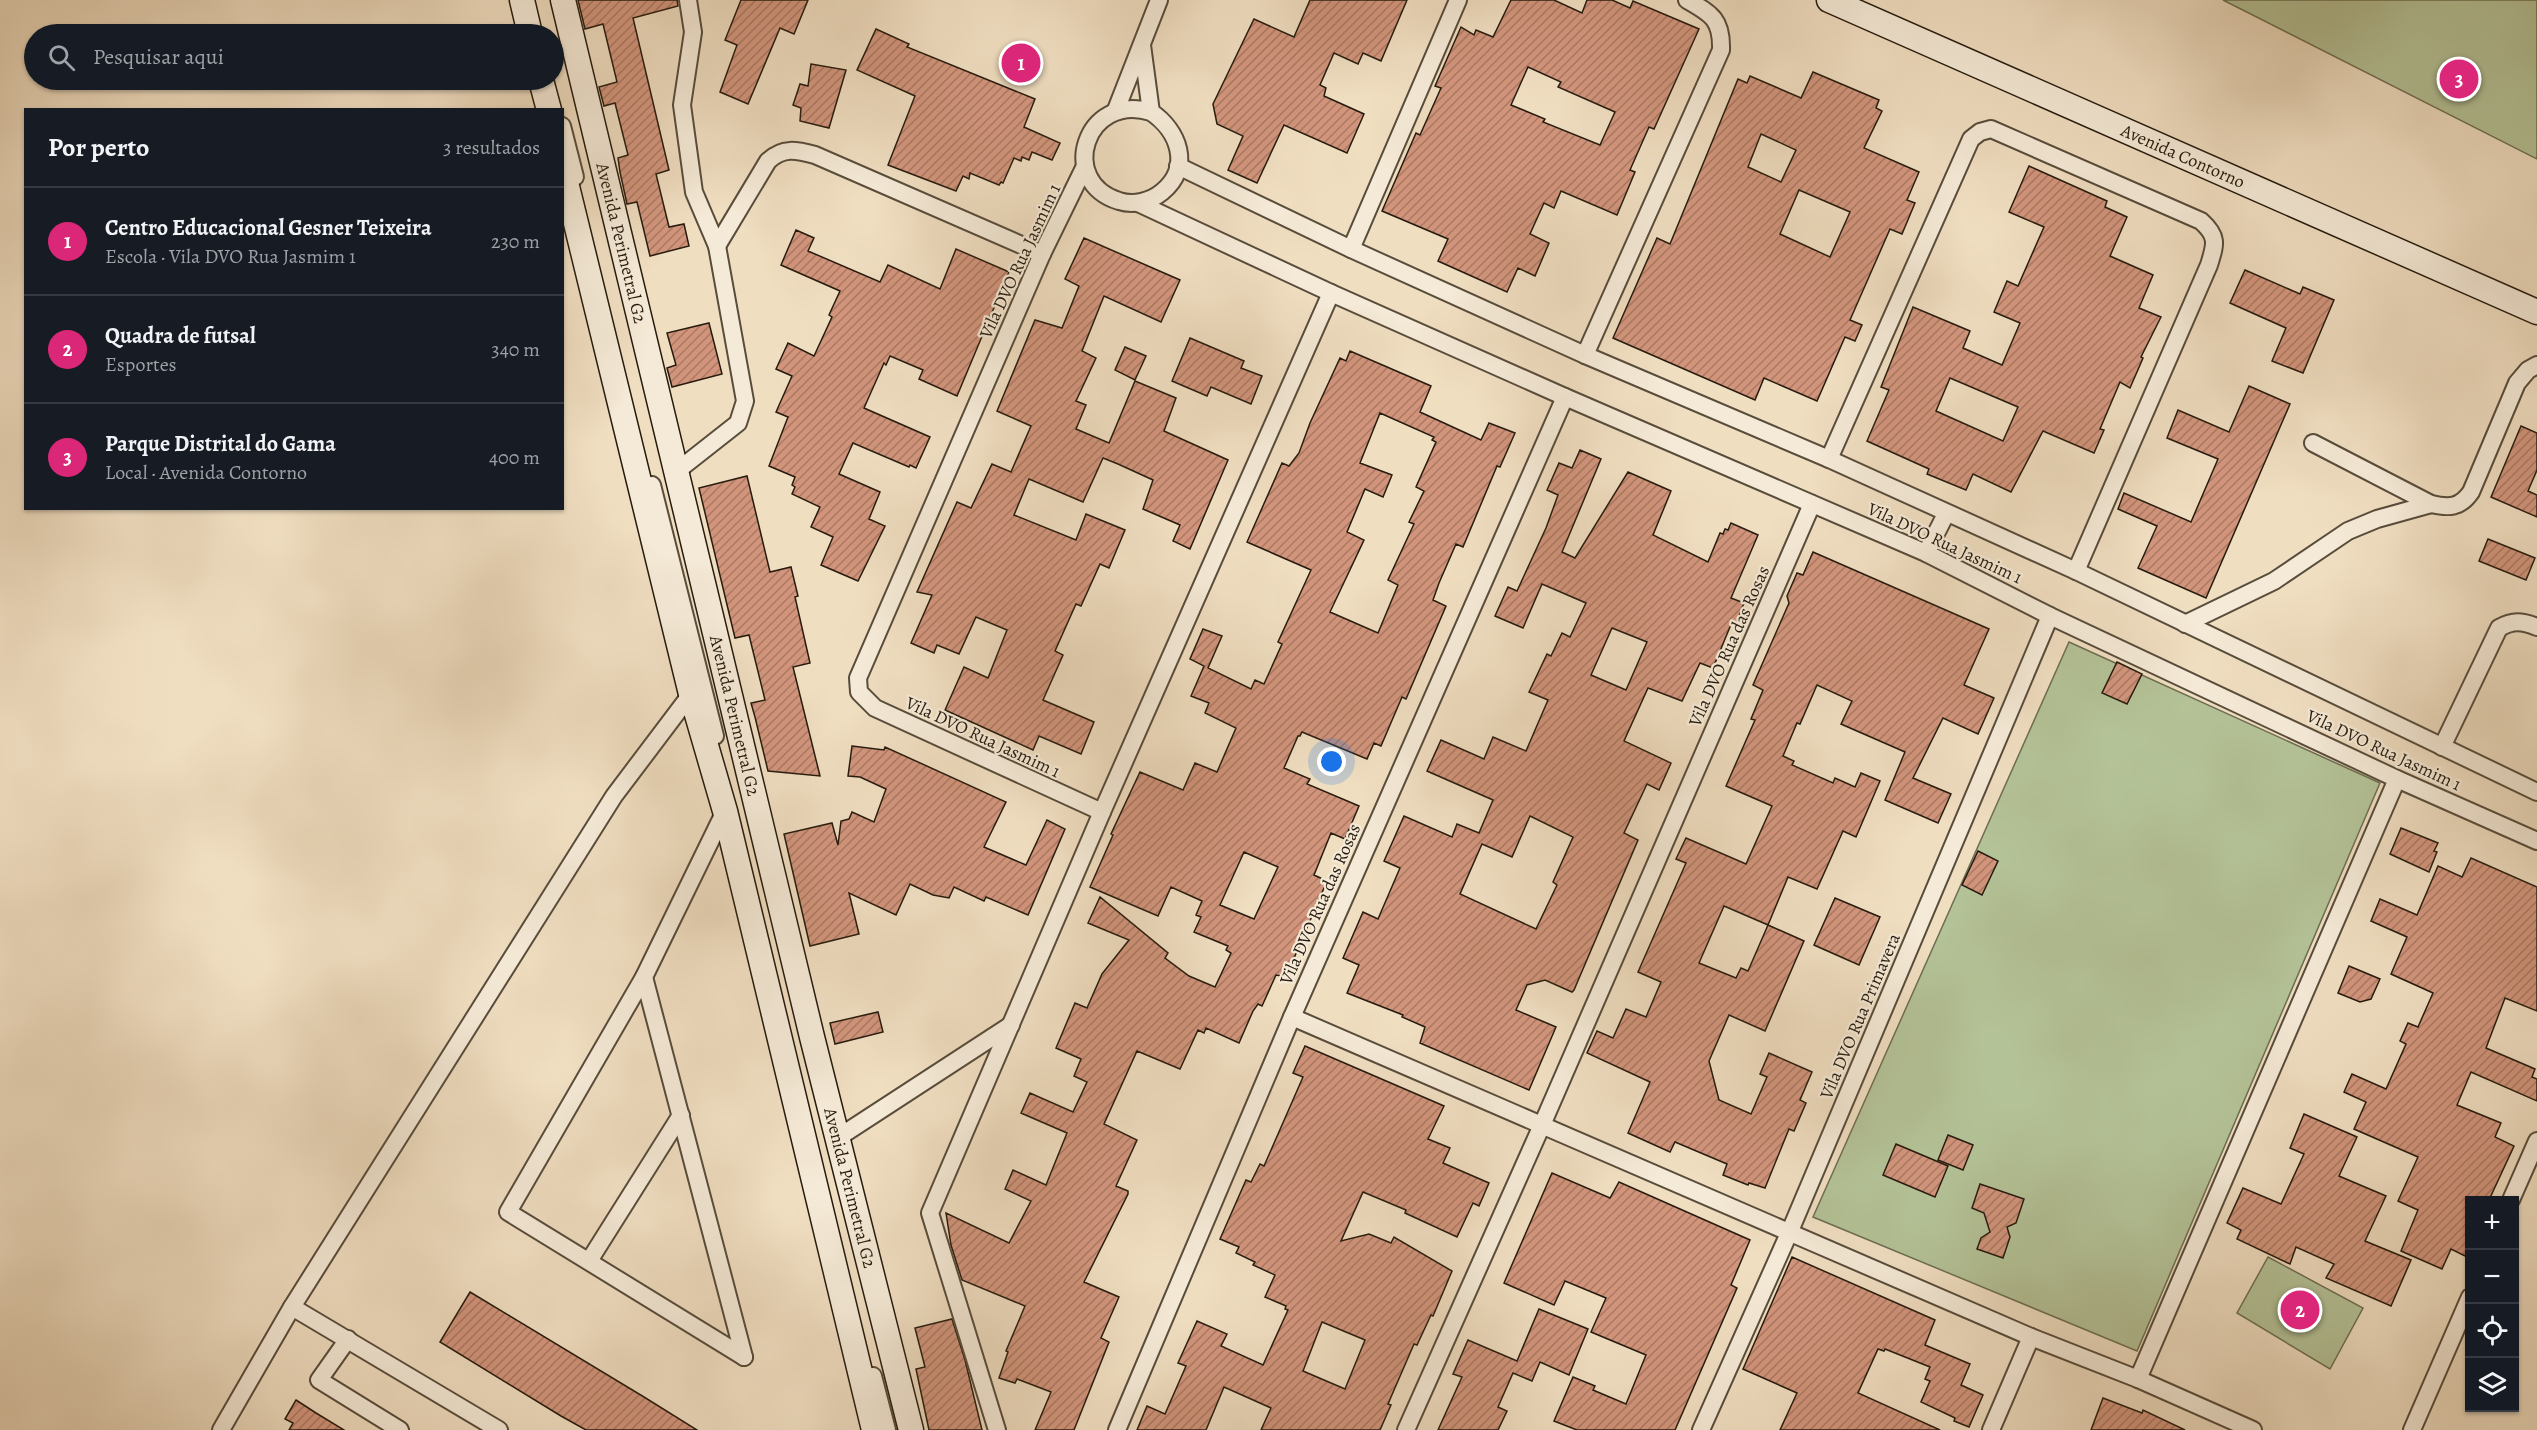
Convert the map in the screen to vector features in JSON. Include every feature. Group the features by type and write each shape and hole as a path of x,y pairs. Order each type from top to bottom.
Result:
{"street":[{"path":"522,0 528,24"},
{"path":"531,0 537,24"},
{"name":"Avenida Perimetral G2","path":"563,0 677,471 874,1430"},
{"path":"677,471 738,423 746,401 717,246 694,192 682,105 693,33 688,0"},
{"path":"1116,110 1159,0"},
{"path":"1351,249 1458,0"},
{"path":"1585,355 1721,50 1722,33 1717,22 1708,12 1687,0"},
{"name":"Avenida Contorno","path":"1829,0 2537,312"},
{"path":"1142,45 1150,112"},
{"path":"544,90 548,108"},
{"path":"553,90 558,108"},
{"path":"1139,108 1150,112 1164,121 1174,134 1179,150 1178,166 1173,180 1164,191 1152,199 1138,203 1118,201 1099,191 1090,179 1085,166 1084,149 1090,132 1101,119 1116,110 1139,108"},
{"path":"1829,459 1971,139 1980,132 1990,129 2201,221 2212,231 2215,245 2209,265 2076,571"},
{"path":"564,134 795,1041 886,1430"},
{"path":"717,246 768,161 778,152 794,150 815,155 1042,254"},
{"name":"Vila DVO Rua Jasmim 1","path":"1085,166 1042,254 858,678 859,692 875,708 1102,812"},
{"path":"1178,166 1351,249 1585,355 1829,459 2076,571 2537,792"},
{"name":"Avenida Perimetral G2","path":"564,174 691,694 795,1041 839,1137 911,1430"},
{"name":"Vila DVO Rua Jasmim 1","path":"1138,203 1331,293 1565,397 1926,553 2050,616 2397,779 2535,836"},
{"path":"997,1430 930,1213 1102,812 1331,293"},
{"path":"2313,443 2431,504 2448,508 2463,503 2471,492 2517,383 2528,370 2537,365"},
{"name":"Vila DVO Rua das Rosas","path":"1117,1430 1292,1017 1565,397"},
{"name":"Vila DVO Rua das Rosas","path":"1406,1430 1542,1125 1812,504"},
{"path":"2185,624 2274,581 2348,531 2377,519 2431,504"},
{"path":"1926,553 1947,514"},
{"name":"Vila DVO Rua Primavera","path":"1701,1430 1790,1231 2050,616"},
{"path":"2442,747 2499,628 2510,621 2525,622 2537,627"},
{"path":"221,1430 292,1307 614,795 691,694"},
{"path":"2138,1379 2397,779"},
{"path":"644,977 744,1357 508,1212 644,977 725,811"},
{"path":"1292,1017 2031,1337 2138,1379 2253,1430"},
{"path":"839,1137 1011,1025"},
{"path":"589,1261 681,1115"},
{"path":"2513,1196 2537,1141"},
{"path":"2412,1430 2466,1304"},
{"path":"292,1307 499,1430"},
{"path":"1991,1430 2031,1337"},
{"path":"348,1339 318,1380 400,1430"}],"green space":[{"path":"2223,0 2537,0 2537,159"},
{"path":"2069,642 2380,783 2137,1351 1813,1217"},
{"path":"2268,1257 2363,1308 2330,1369 2237,1313"}],"building":[{"path":"578,0 677,0 678,6 633,18 669,170 656,174 669,227 684,224 689,246 650,256 637,202 627,204 618,158 628,155 615,103 604,106 599,87 617,82 603,24 585,29"},
{"path":"741,0 808,0 794,34 780,28 748,104 720,92 737,45 725,40"},
{"path":"1310,0 1407,0 1381,61 1363,53 1358,64 1334,53 1320,85 1326,88 1324,96 1364,114 1347,153 1284,125 1257,183 1228,170 1243,136 1217,124 1213,104 1254,19 1294,37"},
{"path":"1511,0 1554,0 1582,13 1587,0 1612,0 1630,8 1633,1 1699,29 1654,129 1649,127 1630,170 1635,172 1617,215 1561,191 1554,208 1544,203 1530,234 1549,243 1535,276 1518,268 1507,292 1438,261 1448,239 1382,211 1416,133 1420,135 1441,88 1435,86 1461,27 1474,35 1476,30 1493,37","holes":["1528,67 1561,82 1558,87 1615,112 1600,145 1543,122 1545,119 1511,105"]},
{"path":"876,29 909,44 907,47 1035,99 1024,127 1060,143 1052,160 1032,152 1029,160 1022,157 1021,161 1014,158 1003,183 999,185 970,173 969,179 963,176 956,191 888,165 915,96 857,70"},
{"path":"811,64 846,70 829,128 800,121 801,108 793,105 800,84 808,86"},
{"path":"1813,72 1879,100 1876,108 1882,111 1864,148 1919,172 1907,200 1915,203 1902,234 1890,229 1850,320 1862,325 1855,341 1845,337 1817,401 1764,378 1755,400 1613,338 1657,238 1670,244 1738,79 1747,83 1750,76 1801,98","holes":["1761,134 1796,150 1781,182 1748,167","1799,190 1850,212 1830,257 1780,234"]},
{"path":"2029,166 2107,201 2105,207 2127,217 2110,256 2153,275 2139,308 2161,317 2141,357 2143,358 2130,388 2120,382 2100,429 2104,430 2094,453 2043,431 2011,492 1973,474 1966,490 1927,474 1929,469 1867,441 1889,390 1881,387 1913,307 1970,331 1963,348 2002,365 2020,323 1994,312 2007,281 2018,286 2044,227 2009,212","holes":["1950,378 2018,407 2003,441 1936,411"]},
{"path":"796,230 814,238 808,251 880,282 888,265 940,289 956,249 1009,272 957,396 919,379 923,370 890,356 886,365 884,363 864,408 930,437 916,468 853,443 839,474 880,492 869,519 885,526 858,581 821,565 833,537 811,527 820,507 792,494 795,477 769,466 788,417 776,412 792,376 776,369 788,343 814,356 832,317 829,315 840,291 781,265"},
{"path":"1084,238 1180,280 1161,322 1104,296 1082,351 1096,358 1076,401 1086,405 1076,429 1109,443 1135,381 1176,398 1164,431 1228,460 1190,549 1173,541 1180,525 1143,509 1153,480 1118,464 1103,458 1083,502 1029,479 1014,515 1076,540 1086,514 1125,530 1109,568 1100,564 1081,606 1076,604 1055,651 1063,655 1043,700 1094,722 1081,754 1039,736 1033,750 945,710 964,667 988,678 1007,630 976,617 959,654 937,645 934,653 911,643 932,595 917,592 957,502 971,508 992,464 1011,472 1031,426 997,411 1035,320 1062,328 1079,286 1065,279"},
{"path":"2245,270 2300,294 2303,287 2334,300 2303,373 2272,361 2286,328 2230,303"},
{"path":"709,323 722,374 672,387 667,368 676,365 667,333"},
{"path":"1190,338 1244,361 1241,368 1262,376 1251,404 1211,387 1207,396 1172,381"},
{"path":"1125,347 1146,356 1135,380 1115,370"},
{"path":"1350,351 1431,386 1420,412 1481,440 1489,423 1515,433 1500,467 1497,466 1463,547 1456,544 1439,583 1433,600 1446,606 1406,699 1402,697 1381,746 1374,743 1367,759 1302,732 1284,768 1310,779 1307,784 1359,806 1345,839 1331,833 1314,875 1327,881 1286,977 1276,975 1262,1006 1258,1004 1253,1011 1239,1043 1206,1028 1204,1033 1198,1030 1180,1069 1137,1051 1104,1124 1137,1140 1116,1186 1128,1191 1128,1194 1084,1282 1119,1297 1101,1338 1109,1342 1074,1430 1035,1430 1051,1392 1017,1379 1015,1383 999,1378 1008,1352 1006,1351 1025,1306 962,1280 951,1245 946,1213 1009,1243 1031,1201 1005,1189 1013,1170 1046,1185 1067,1133 1021,1113 1030,1093 1073,1112 1087,1082 1074,1076 1081,1059 1056,1048 1075,1003 1087,1008 1102,974 1129,940 1088,923 1100,897 1168,953 1165,958 1189,976 1215,987 1231,953 1226,950 1228,946 1194,932 1201,917 1196,915 1202,901 1171,887 1158,916 1090,887 1113,835 1111,834 1140,772 1183,790 1195,763 1217,772 1236,728 1205,713 1209,703 1191,696 1204,666 1190,659 1203,629 1222,636 1208,668 1251,689 1255,680 1264,684 1282,644 1278,642 1311,570 1247,542 1282,463 1289,466 1299,453 1340,358 1346,361","holes":["1380,413 1434,437 1432,440 1436,442 1416,487 1424,491 1409,522 1414,524 1388,580 1398,585 1378,633 1330,612 1364,540 1347,532 1365,489 1383,497 1392,475 1360,463","1244,852 1278,867 1254,919 1220,905"]},
{"path":"2249,386 2290,404 2206,598 2138,568 2157,526 2118,509 2124,493 2191,522 2218,459 2167,438 2178,410 2229,432"},
{"path":"2521,426 2537,433 2537,470 2528,491 2537,495 2537,517 2491,497"},
{"path":"1580,450 1601,459 1562,552 1575,558 1628,472 1671,491 1653,535 1708,562 1720,533 1723,534 1725,529 1728,530 1731,523 1758,535 1731,598 1744,603 1736,624 1732,622 1713,668 1700,663 1682,701 1648,688 1624,741 1671,763 1659,790 1647,784 1624,833 1638,840 1574,990 1572,992 1545,980 1527,985 1516,1010 1556,1027 1529,1090 1420,1043 1425,1027 1402,1017 1403,1015 1347,993 1359,965 1343,958 1363,912 1378,919 1400,868 1384,861 1404,816 1452,837 1457,824 1479,833 1493,800 1427,771 1441,740 1484,759 1493,737 1526,751 1548,700 1529,692 1547,654 1551,656 1562,633 1570,637 1586,603 1542,584 1523,628 1495,616 1508,587 1517,591 1546,528 1558,495 1547,490 1559,463 1572,468","holes":["1612,628 1647,642 1626,690 1591,675","1530,816 1573,837 1553,882 1557,885 1536,929 1460,894 1482,844 1512,857"]},
{"path":"747,476 770,572 791,567 798,596 795,597 810,663 793,667 820,776 768,771 751,703 765,700 749,635 735,638 699,488"},
{"path":"2488,539 2535,558 2526,580 2479,561"},
{"path":"1813,552 1989,629 1964,685 1994,698 1978,734 1943,718 1913,778 1951,794 1938,823 1885,800 1905,752 1841,724 1852,701 1817,685 1800,724 1797,723 1783,756 1794,761 1792,765 1833,783 1835,778 1855,787 1861,773 1880,781 1856,837 1843,831 1817,889 1788,877 1768,925 1804,941 1765,1031 1729,1015 1709,1061 1719,1100 1751,1114 1767,1077 1760,1074 1769,1053 1812,1072 1800,1100 1806,1103 1794,1131 1789,1129 1765,1188 1749,1183 1748,1185 1723,1175 1727,1164 1675,1142 1670,1152 1628,1133 1650,1082 1587,1053 1597,1031 1613,1038 1626,1009 1646,1017 1661,982 1638,972 1686,863 1676,859 1686,838 1746,864 1772,806 1726,786 1755,720 1751,719 1763,690 1753,685 1789,603 1787,596 1797,573 1803,575","holes":["1724,906 1768,925 1748,971 1741,968 1736,978 1699,963"]},
{"path":"2117,662 2142,674 2127,704 2102,693"},
{"path":"852,746 884,750 885,747 1006,802 984,847 1026,865 1047,820 1065,829 1028,915 986,897 984,901 954,887 949,898 933,895 910,884 896,915 849,893 859,934 810,946 784,834 832,823 838,845 841,821 849,819 852,812 874,822 886,789 860,777 848,776"},
{"path":"2401,828 2438,843 2429,872 2390,854"},
{"path":"1978,851 1998,861 1982,895 1962,885"},
{"path":"2471,858 2537,887 2537,1011 2505,998 2486,1048 2535,1069 2532,1077 2537,1079 2537,1101 2471,1072 2457,1105 2501,1123 2495,1137 2514,1146 2491,1196 2465,1196 2465,1256 2451,1249 2442,1269 2401,1251 2418,1210 2398,1201 2418,1157 2354,1129 2366,1102 2344,1092 2352,1074 2386,1089 2406,1044 2400,1041 2408,1023 2418,1027 2433,993 2391,974 2407,937 2371,921 2380,899 2417,915 2438,866 2462,877"},
{"path":"1835,898 1880,917 1859,965 1814,945"},
{"path":"2349,966 2380,979 2371,999 2360,1002 2338,993"},
{"path":"878,1012 883,1032 835,1044 830,1023"},
{"path":"1305,1046 1444,1106 1428,1139 1450,1148 1443,1163 1489,1183 1479,1206 1473,1203 1457,1237 1405,1213 1406,1210 1363,1192 1341,1241 1369,1234 1391,1243 1394,1237 1452,1271 1433,1316 1431,1315 1417,1345 1414,1344 1388,1404 1391,1405 1380,1430 1261,1430 1271,1408 1224,1387 1206,1430 1137,1430 1147,1406 1165,1414 1186,1366 1178,1363 1197,1321 1227,1334 1221,1346 1263,1365 1288,1310 1285,1309 1286,1306 1265,1297 1275,1275 1253,1265 1255,1262 1236,1253 1239,1247 1220,1239 1246,1180 1251,1182 1260,1164 1264,1166 1303,1077 1293,1073","holes":["1322,1322 1365,1340 1345,1389 1303,1371"]},
{"path":"2304,1114 2357,1137 2339,1176 2386,1196 2365,1241 2411,1260 2391,1306 2326,1278 2334,1264 2296,1247 2290,1264 2237,1239 2241,1230 2227,1223 2243,1188 2281,1204 2304,1154 2290,1148"},
{"path":"1948,1135 1973,1145 1963,1170 1938,1160"},
{"path":"1896,1144 1948,1166 1935,1197 1883,1175"},
{"path":"1552,1173 1610,1198 1619,1182 1750,1240 1731,1285 1737,1288 1675,1430 1577,1430 1554,1421 1573,1377 1595,1386 1593,1390 1626,1404 1646,1355 1591,1332 1606,1298 1565,1281 1554,1305 1504,1283"},
{"path":"1980,1184 2024,1199 2016,1223 2007,1227 2010,1237 2003,1258 1977,1249 1981,1238 1990,1232 1984,1213 1972,1208"},
{"path":"1792,1257 1935,1320 1925,1345 1970,1364 1961,1385 1983,1395 1969,1427 1921,1402 1930,1381 1925,1379 1930,1367 1885,1349 1884,1351 1878,1349 1858,1393 1940,1430 1780,1430 1797,1393 1743,1369"},
{"path":"470,1292 697,1430 586,1430 561,1416 440,1342"},
{"path":"1539,1309 1588,1329 1569,1375 1540,1362 1532,1381 1513,1373 1498,1407 1507,1411 1498,1430 1438,1430 1462,1377 1453,1374 1468,1340 1517,1361"},
{"path":"952,1319 965,1360 982,1430 929,1430 916,1369 925,1367 915,1328"},
{"path":"2103,1398 2142,1413 2143,1410 2185,1430 2091,1430"},
{"path":"296,1400 344,1430 289,1430 293,1423 285,1419"}],"place":[{"name":"Centro Educacional Gesner Teixeira","path":"1021,63"},
{"name":"Parque Distrital do Gama","path":"2459,79"},
{"name":"Quadra de futsal","path":"2300,1310"}]}
